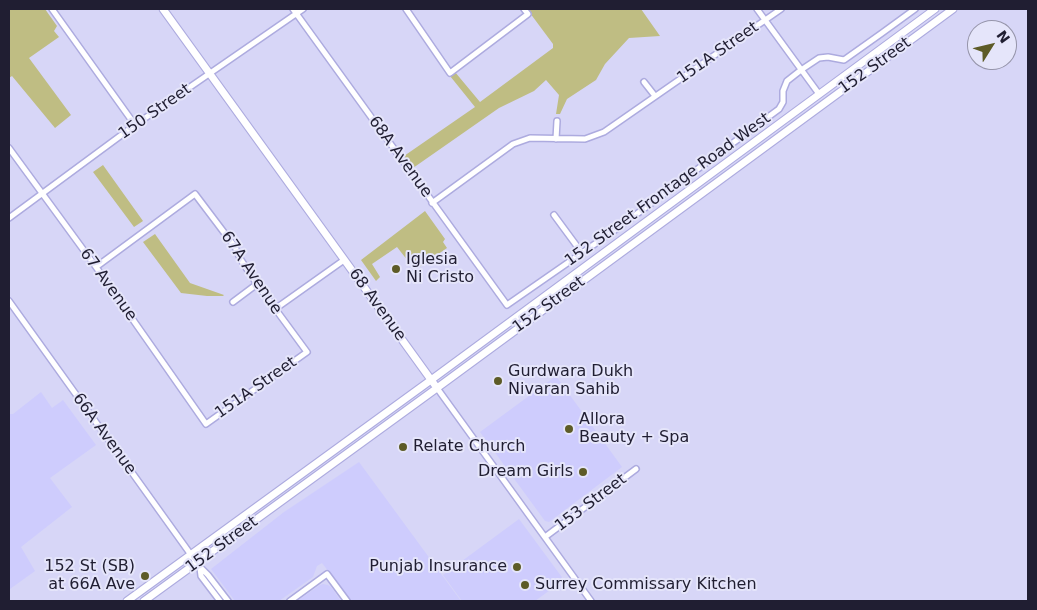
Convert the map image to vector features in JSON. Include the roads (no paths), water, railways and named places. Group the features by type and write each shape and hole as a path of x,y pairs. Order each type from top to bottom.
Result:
{"main road":[{"name":"68 Avenue","path":"163,9 437,388"},
{"name":"152 Street","path":"127,601 935,9"},
{"name":"152 Street","path":"144,601 198,565 953,9"},
{"path":"786,131 795,120 818,101 820,94"}],"street":[{"path":"52,9 136,125"},
{"name":"150 Street","path":"9,218 136,125 210,74 294,11 303,9"},
{"path":"406,9 450,73 528,14 524,9"},
{"path":"757,9 820,94"},
{"name":"151A Street","path":"432,202 513,144 530,138 585,139 604,132 781,9"},
{"name":"152 Street Frontage Road West","path":"507,306 779,109 783,102 783,91 787,81 801,70 819,58 828,57 844,60 915,9"},
{"name":"68A Avenue","path":"294,11 507,306"},
{"path":"644,82 655,96"},
{"path":"556,139 557,121"},
{"name":"67 Avenue","path":"9,148 96,267 206,424"},
{"name":"67A Avenue","path":"96,267 195,194 307,352"},
{"path":"554,215 582,253"},
{"path":"275,309 344,260"},
{"path":"232,302 257,284"},
{"name":"66A Avenue","path":"9,301 198,565 228,601"},
{"name":"151A Street","path":"206,424 307,352"},
{"name":"68 Avenue","path":"437,388 591,601"},
{"name":"153 Street","path":"545,537 636,469"},
{"name":"66A Avenue","path":"198,565 201,576 220,601"},
{"path":"290,601 327,574 347,601"}],"place":[{"name":"Iglesia Ni Cristo","path":"396,269"},
{"name":"Gurdwara Dukh Nivaran Sahib","path":"498,381"},
{"name":"Allora Beauty + Spa","path":"569,429"},
{"name":"Relate Church","path":"403,447"},
{"name":"Dream Girls","path":"583,472"},
{"name":"Punjab Insurance","path":"517,567"},
{"name":"152 St (SB) at 66A Ave","path":"145,576"},
{"name":"Surrey Commissary Kitchen","path":"525,585"}]}
